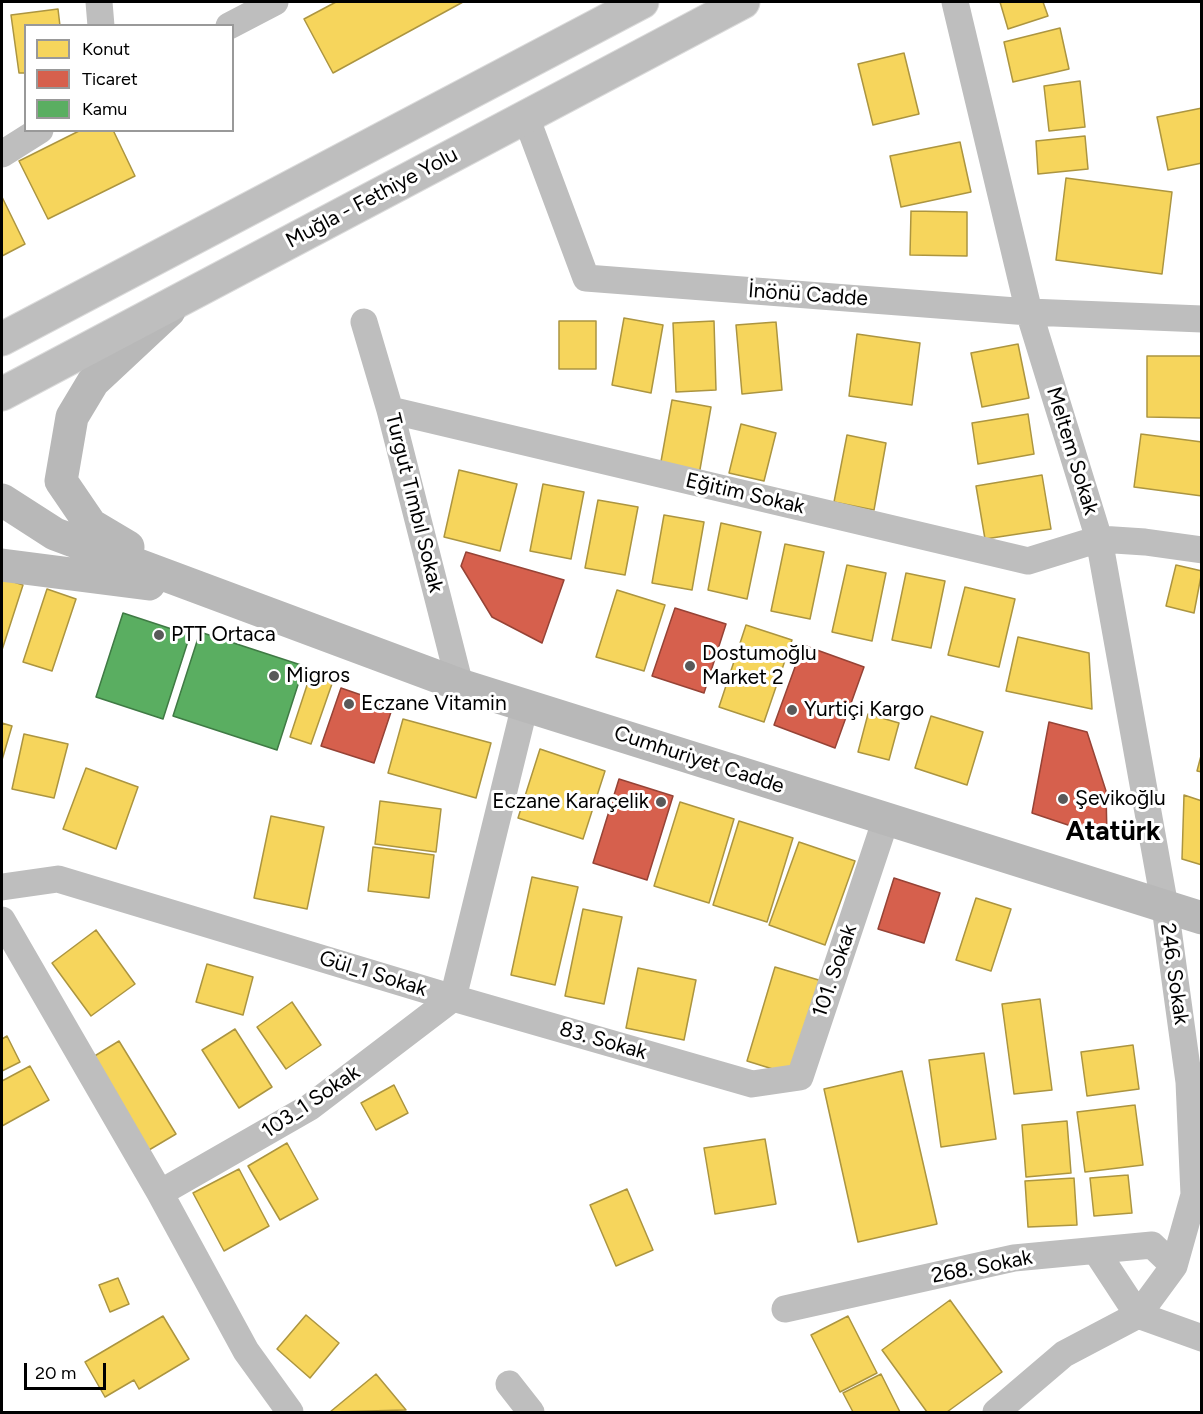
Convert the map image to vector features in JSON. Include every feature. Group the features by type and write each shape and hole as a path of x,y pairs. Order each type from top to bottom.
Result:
{"highway":[{"path":"2,339 642,2"},
{"name":"Muğla - Fethiye Yolu","path":"2,394 178,303 743,2"}],"street":[{"path":"99,2 101,24"},
{"path":"233,24 275,2"},
{"name":"Meltem Sokak","path":"955,2 1029,312 1099,539 1165,907"},
{"name":"İnönü Cadde","path":"526,117 586,278 1029,312 1202,319"},
{"path":"2,154 37,132"},
{"path":"178,303 93,382 72,417 61,481 91,525 201,591"},
{"name":"Turgut Tımbıl Sokak","path":"364,322 390,410 460,685"},
{"name":"Eğitim Sokak","path":"390,410 1028,561 1099,539"},
{"path":"2,500 55,534 201,591"},
{"path":"1099,539 1145,542 1202,550"},
{"path":"2,545 82,576"},
{"path":"2,565 201,591"},
{"name":"Cumhuriyet Cadde","path":"201,591 460,685 1202,918"},
{"name":"Gül_1 Sokak","path":"2,887 58,879 453,998 525,705"},
{"name":"101. Sokak","path":"752,1084 800,1077 886,819"},
{"name":"246. Sokak","path":"1138,1314 1174,1266 1194,1195 1190,1082 1165,907"},
{"path":"2,920 160,1193 246,1351 290,1413"},
{"name":"83. Sokak","path":"453,998 752,1084"},
{"name":"103_1 Sokak","path":"160,1193 310,1107 453,998"},
{"name":"268. Sokak","path":"785,1309 1014,1258 1152,1245 1174,1266"},
{"path":"1096,1251 1138,1314 1202,1338"},
{"path":"996,1413 1064,1354 1138,1314"},
{"path":"509,1384 531,1413"}],"building: Konut":[{"path":"336,2 463,2 333,73 304,19"},
{"path":"1000,2 1043,2 1048,16 1008,29"},
{"path":"58,9 60,24 24,24 24,73 19,73 11,15"},
{"path":"1060,28 1069,69 1013,82 1004,42"},
{"path":"904,53 919,114 873,125 858,64"},
{"path":"1080,81 1085,127 1049,131 1044,86"},
{"path":"1202,108 1202,163 1168,170 1157,117"},
{"path":"77,132 114,132 135,176 48,219 19,161"},
{"path":"1085,136 1088,169 1038,174 1036,141"},
{"path":"960,142 971,192 901,207 890,156"},
{"path":"1066,178 1172,192 1162,274 1056,260"},
{"path":"2,197 25,244 2,256"},
{"path":"911,211 967,212 967,256 910,255"},
{"path":"624,318 663,325 651,393 612,385"},
{"path":"559,321 596,321 596,369 559,369"},
{"path":"714,321 716,390 676,392 673,323"},
{"path":"776,322 782,390 742,394 736,325"},
{"path":"857,334 920,343 912,405 849,396"},
{"path":"1018,344 1029,398 982,407 971,353"},
{"path":"1147,356 1202,356 1202,418 1147,417"},
{"path":"672,400 711,407 699,475 660,467"},
{"path":"1028,414 1034,454 978,464 972,423"},
{"path":"741,424 776,433 764,481 729,473"},
{"path":"1141,434 1202,442 1202,496 1134,487"},
{"path":"847,435 886,443 874,510 834,502"},
{"path":"459,470 517,484 500,551 444,537"},
{"path":"1042,475 1051,529 985,539 976,486"},
{"path":"543,484 584,492 571,559 530,551"},
{"path":"598,500 638,507 625,575 585,568"},
{"path":"664,515 704,522 692,590 652,583"},
{"path":"721,523 761,532 747,599 708,590"},
{"path":"785,544 824,552 810,619 771,611"},
{"path":"847,565 886,573 872,641 832,632"},
{"path":"1176,565 1202,571 1194,613 1166,606"},
{"path":"906,573 945,581 931,648 892,640"},
{"path":"2,578 23,585 2,650"},
{"path":"965,587 1015,599 999,667 948,655"},
{"path":"47,589 76,599 52,671 23,662"},
{"path":"617,590 665,605 644,671 596,657"},
{"path":"746,625 792,640 764,722 719,707"},
{"path":"1018,637 1089,653 1092,709 1006,691"},
{"path":"312,670 334,678 311,744 290,737"},
{"path":"868,714 899,723 889,760 858,752"},
{"path":"931,716 983,732 967,785 915,768"},
{"path":"403,719 491,743 476,798 388,773"},
{"path":"2,723 12,726 2,760"},
{"path":"24,734 68,744 54,798 12,789"},
{"path":"540,749 605,771 583,839 518,818"},
{"path":"1202,752 1202,772 1197,771"},
{"path":"86,768 138,787 116,849 63,829"},
{"path":"1184,795 1202,801 1202,865 1182,859"},
{"path":"380,801 441,809 436,852 375,844"},
{"path":"680,802 734,819 709,903 654,886"},
{"path":"271,816 324,827 307,909 254,898"},
{"path":"739,821 793,838 767,922 713,905"},
{"path":"799,842 855,861 825,945 769,925"},
{"path":"373,847 434,855 429,898 368,891"},
{"path":"532,877 578,887 555,985 511,975"},
{"path":"976,898 1011,909 991,971 956,960"},
{"path":"583,909 622,917 604,1004 565,996"},
{"path":"96,930 135,984 91,1016 52,963"},
{"path":"207,964 253,977 243,1015 196,1002"},
{"path":"775,967 822,981 792,1075 747,1061"},
{"path":"638,968 696,980 684,1040 626,1028"},
{"path":"1040,999 1052,1090 1014,1094 1002,1004"},
{"path":"292,1002 321,1045 286,1069 257,1027"},
{"path":"235,1029 272,1087 239,1108 202,1050"},
{"path":"7,1036 20,1062 2,1071 2,1039"},
{"path":"119,1041 176,1134 149,1150 93,1057"},
{"path":"1133,1045 1139,1089 1087,1096 1081,1052"},
{"path":"984,1053 996,1139 941,1147 929,1060"},
{"path":"30,1066 49,1100 2,1126 2,1081"},
{"path":"902,1071 937,1224 858,1242 824,1089"},
{"path":"394,1085 408,1113 376,1130 361,1103"},
{"path":"1135,1105 1143,1165 1085,1172 1077,1112"},
{"path":"1067,1121 1071,1173 1026,1177 1022,1125"},
{"path":"765,1139 776,1204 715,1214 704,1148"},
{"path":"287,1143 318,1199 280,1220 248,1166"},
{"path":"239,1169 269,1226 224,1251 193,1193"},
{"path":"1128,1175 1132,1213 1094,1216 1090,1178"},
{"path":"1074,1178 1077,1225 1028,1227 1025,1181"},
{"path":"627,1189 653,1250 616,1266 590,1205"},
{"path":"118,1278 129,1304 110,1312 99,1285"},
{"path":"950,1300 1002,1372 947,1412 927,1412 882,1350"},
{"path":"306,1315 339,1343 310,1378 277,1349"},
{"path":"163,1316 189,1359 139,1389 134,1380 105,1397 85,1362"},
{"path":"848,1316 877,1373 840,1392 811,1335"},
{"path":"376,1374 406,1410 330,1412"},
{"path":"881,1374 900,1412 853,1412 843,1393"}],"building: Ticaret":[{"path":"466,552 564,580 542,643 492,617 461,566"},
{"path":"675,608 726,624 704,693 652,676"},
{"path":"803,645 864,667 835,748 774,725"},
{"path":"341,688 393,706 374,763 321,746"},
{"path":"1049,722 1087,732 1106,791 1107,838 1032,813"},
{"path":"619,779 673,796 647,880 593,863"},
{"path":"894,878 940,893 924,943 878,929"}],"building: Kamu":[{"path":"123,613 190,635 163,719 96,697"},
{"path":"200,632 304,666 277,750 173,716"}],"place":[{"name":"PTT Ortaca","path":"159,635"},
{"name":"Dostumoğlu Market 2","path":"690,666"},
{"name":"Migros","path":"274,676"},
{"name":"Eczane Vitamin","path":"349,704"},
{"name":"Yurtiçi Kargo","path":"792,710"},
{"name":"Şevikoğlu","path":"1063,799"},
{"name":"Eczane Karaçelik","path":"661,802"}],"district":[{"name":"Atatürk","path":"1113,832"}]}
